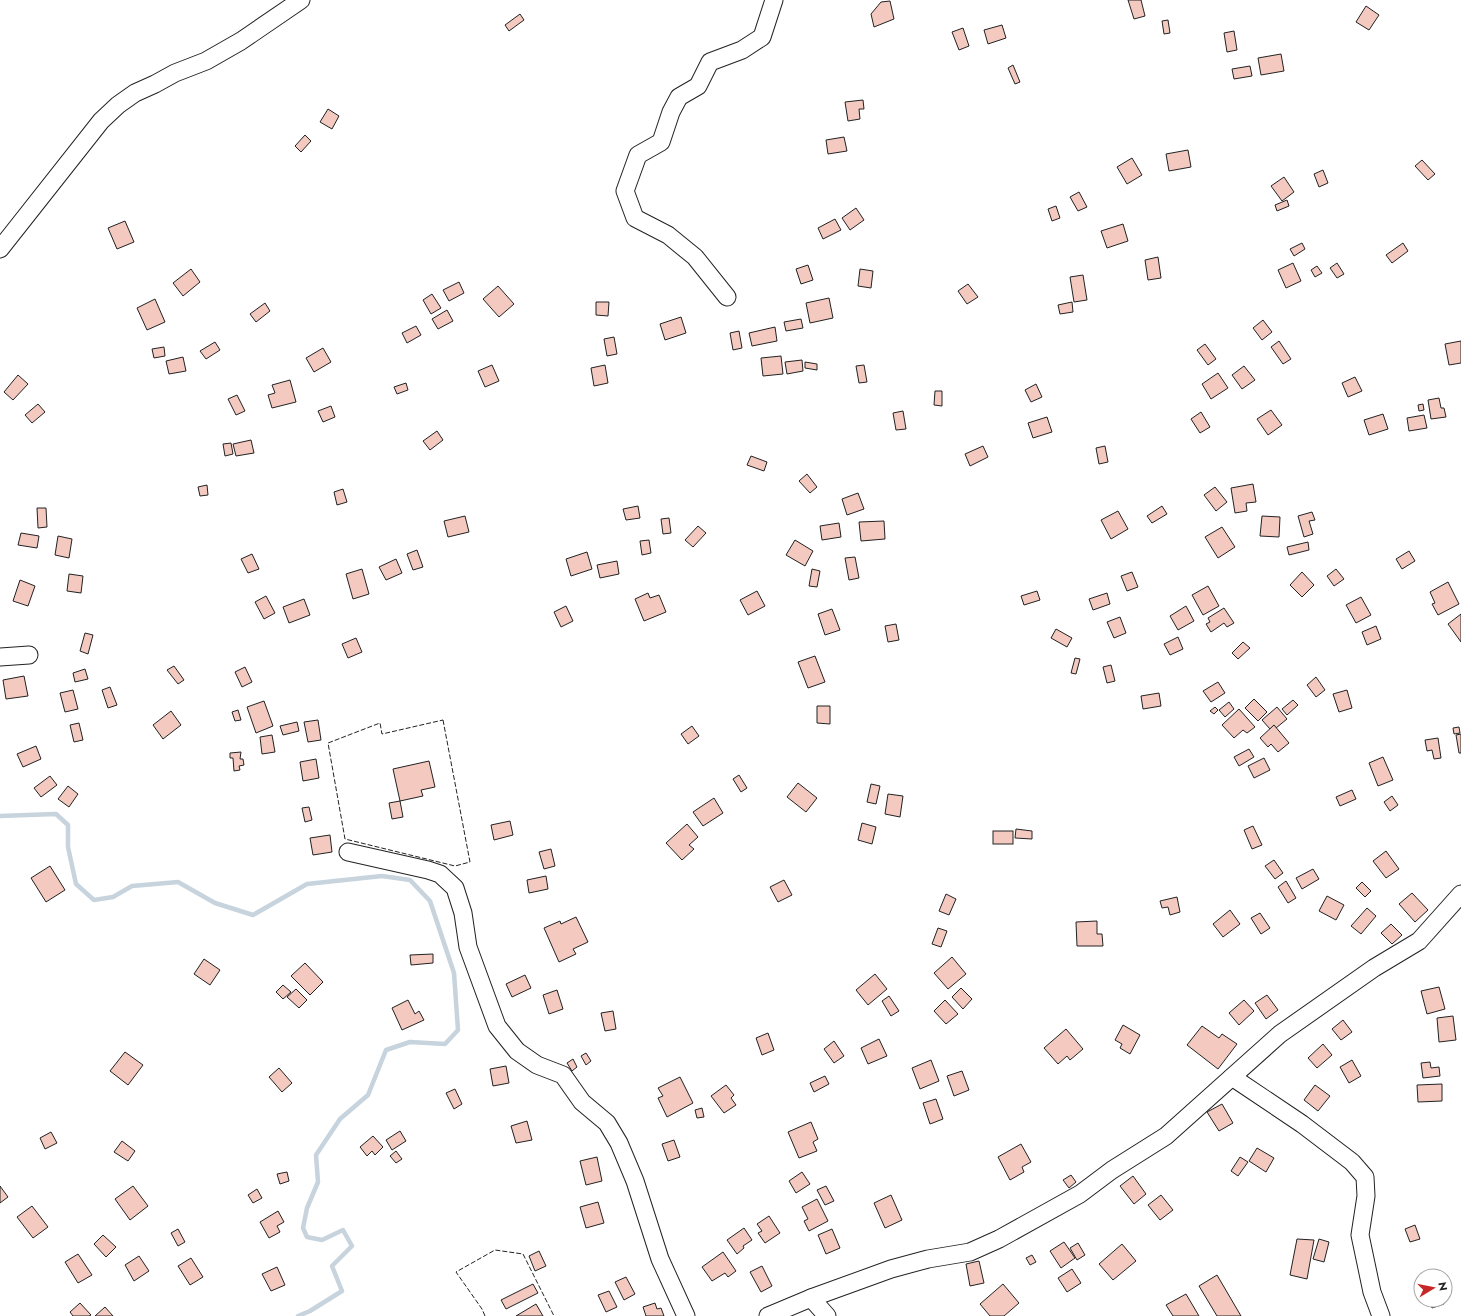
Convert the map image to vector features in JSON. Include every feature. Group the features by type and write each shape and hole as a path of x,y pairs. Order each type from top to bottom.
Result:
{"street":[{"path":"0,249 101,121 118,105 135,93 156,84 175,73 206,61 241,41 301,0"},
{"path":"727,297 695,257 668,235 635,218 626,191 638,155 661,142 671,112 679,97 698,86 710,62 742,50 762,37 774,0"},
{"path":"0,657 29,655"},
{"path":"348,852 440,874 455,888 462,913 468,947 497,1026 517,1051 537,1065 563,1075 582,1102 607,1123 619,1143 635,1181 660,1258 686,1316"},
{"path":"768,1316 891,1268 970,1252 999,1239 1080,1194 1112,1170 1166,1136 1280,1034 1374,968 1419,941 1461,894"},
{"path":"1232,1077 1302,1124 1352,1162 1365,1177 1366,1196 1360,1235 1372,1292 1381,1316"},
{"path":"811,1298 827,1316"}],"building":[{"path":"1128,0 1141,0 1145,16 1134,19"},
{"path":"890,1 894,19 874,27 871,14 881,2"},
{"path":"1366,6 1379,15 1369,30 1356,22"},
{"path":"520,14 524,20 509,31 505,25"},
{"path":"1168,20 1170,33 1164,34 1162,21"},
{"path":"1002,25 1006,38 988,44 984,30"},
{"path":"963,28 969,46 959,50 952,32"},
{"path":"1234,31 1237,50 1227,52 1224,33"},
{"path":"1281,54 1284,71 1261,75 1258,58"},
{"path":"1013,65 1020,82 1015,84 1008,68"},
{"path":"1250,66 1252,76 1234,79 1232,69"},
{"path":"863,100 864,109 859,109 860,119 848,121 845,102"},
{"path":"328,109 339,116 332,129 320,122"},
{"path":"305,135 311,141 301,152 295,146"},
{"path":"844,137 847,151 828,154 826,140"},
{"path":"1188,150 1191,167 1169,171 1166,154"},
{"path":"1132,158 1142,175 1127,184 1117,167"},
{"path":"1422,160 1435,174 1428,180 1415,166"},
{"path":"1323,170 1328,183 1319,187 1314,174"},
{"path":"1284,177 1294,192 1282,201 1271,186"},
{"path":"1079,192 1087,207 1078,211 1070,197"},
{"path":"1287,200 1289,206 1277,211 1275,205"},
{"path":"1056,206 1060,218 1052,221 1048,209"},
{"path":"856,208 864,220 850,230 842,218"},
{"path":"835,219 841,230 823,239 818,228"},
{"path":"125,221 134,242 117,249 108,228"},
{"path":"1123,224 1128,241 1107,248 1101,231"},
{"path":"1302,243 1305,249 1294,256 1290,249"},
{"path":"1403,243 1408,251 1392,263 1386,255"},
{"path":"1158,257 1161,278 1148,280 1145,260"},
{"path":"1293,263 1301,281 1286,288 1278,270"},
{"path":"1337,263 1344,274 1337,278 1330,268"},
{"path":"808,265 813,280 801,284 796,269"},
{"path":"1317,266 1322,273 1315,277 1311,270"},
{"path":"191,269 200,282 183,296 173,283"},
{"path":"860,269 873,271 871,288 858,286"},
{"path":"1083,275 1087,300 1074,302 1070,277"},
{"path":"459,282 464,293 449,301 443,290"},
{"path":"968,284 978,297 967,304 958,291"},
{"path":"498,286 514,304 499,317 483,299"},
{"path":"432,294 441,308 431,314 423,300"},
{"path":"829,298 833,318 810,323 806,303"},
{"path":"155,299 165,322 147,330 137,308"},
{"path":"596,302 609,302 608,316 596,315"},
{"path":"1072,302 1073,312 1060,314 1058,305"},
{"path":"265,303 270,311 256,322 250,314"},
{"path":"447,310 453,321 438,329 432,319"},
{"path":"681,317 686,333 665,340 660,324"},
{"path":"801,319 803,328 786,331 784,322"},
{"path":"1263,320 1272,332 1262,340 1253,328"},
{"path":"416,326 421,335 407,343 402,333"},
{"path":"775,327 777,341 752,346 749,333"},
{"path":"739,331 742,348 733,350 730,333"},
{"path":"614,337 617,354 607,356 604,339"},
{"path":"1279,341 1291,359 1283,364 1271,347"},
{"path":"1461,341 1461,363 1449,365 1445,344"},
{"path":"215,342 220,350 206,359 200,351"},
{"path":"1205,344 1216,359 1208,365 1197,350"},
{"path":"164,347 165,356 154,358 152,349"},
{"path":"323,348 331,362 314,372 306,358"},
{"path":"781,356 783,374 763,376 761,358"},
{"path":"183,357 186,371 169,374 166,361"},
{"path":"802,360 803,371 787,374 785,362"},
{"path":"805,362 817,364 817,370 805,368"},
{"path":"492,365 499,381 485,387 478,371"},
{"path":"605,365 608,383 594,386 591,368"},
{"path":"864,365 867,382 859,383 856,366"},
{"path":"1244,366 1255,380 1242,389 1232,375"},
{"path":"1218,373 1228,388 1211,399 1202,384"},
{"path":"18,375 28,384 13,400 4,392"},
{"path":"1355,377 1362,391 1348,397 1342,383"},
{"path":"290,380 296,402 272,408 268,395 275,393 272,385"},
{"path":"406,383 408,390 397,394 394,387"},
{"path":"1036,384 1042,397 1031,402 1025,390"},
{"path":"935,391 942,391 942,406 934,405"},
{"path":"237,395 245,411 236,415 228,399"},
{"path":"1439,398 1441,408 1444,408 1446,417 1431,419 1428,400"},
{"path":"38,404 45,412 32,423 25,415"},
{"path":"1423,404 1424,410 1419,411 1418,405"},
{"path":"331,406 335,417 323,422 318,411"},
{"path":"1271,410 1282,425 1268,435 1257,419"},
{"path":"903,411 906,429 896,430 893,413"},
{"path":"1201,412 1210,427 1200,433 1191,419"},
{"path":"1383,414 1388,429 1369,435 1364,420"},
{"path":"1424,415 1427,428 1409,431 1407,418"},
{"path":"1047,417 1052,432 1033,438 1028,423"},
{"path":"437,431 443,440 430,450 423,441"},
{"path":"251,440 254,453 236,456 233,444"},
{"path":"231,443 233,454 225,456 223,444"},
{"path":"983,446 988,457 970,466 965,454"},
{"path":"1105,446 1108,462 1099,464 1096,448"},
{"path":"751,456 767,462 764,471 747,465"},
{"path":"807,474 817,487 810,493 799,481"},
{"path":"1253,484 1256,502 1246,503 1247,511 1235,513 1231,488"},
{"path":"207,485 208,495 200,496 198,487"},
{"path":"1215,487 1227,502 1216,511 1204,495"},
{"path":"343,489 347,502 337,505 334,492"},
{"path":"858,493 864,509 847,515 842,499"},
{"path":"638,506 640,518 626,520 623,509"},
{"path":"1162,506 1167,514 1152,523 1147,516"},
{"path":"37,508 46,508 47,527 38,528"},
{"path":"1118,511 1128,529 1111,539 1101,520"},
{"path":"1312,512 1315,520 1309,521 1313,534 1304,537 1298,516"},
{"path":"465,516 469,532 448,537 444,521"},
{"path":"1262,516 1280,517 1279,537 1260,536"},
{"path":"669,518 671,533 663,534 661,519"},
{"path":"884,521 885,539 861,541 859,522"},
{"path":"839,523 841,537 822,540 820,526"},
{"path":"698,526 706,533 693,547 685,540"},
{"path":"1222,527 1235,547 1218,558 1205,537"},
{"path":"21,533 39,536 37,548 18,545"},
{"path":"58,536 72,539 69,558 55,555"},
{"path":"649,540 651,553 642,555 640,541"},
{"path":"795,540 813,551 805,566 786,555"},
{"path":"1308,542 1309,550 1289,555 1287,547"},
{"path":"417,550 423,567 413,570 407,554"},
{"path":"1409,551 1415,561 1402,569 1396,559"},
{"path":"587,552 592,569 571,576 566,559"},
{"path":"252,554 259,569 248,573 241,559"},
{"path":"855,557 859,578 849,580 845,558"},
{"path":"396,559 402,573 386,580 379,567"},
{"path":"617,561 619,574 600,578 597,565"},
{"path":"362,569 369,594 353,599 346,574"},
{"path":"812,569 820,571 817,587 809,586"},
{"path":"1336,569 1344,579 1334,586 1327,576"},
{"path":"1132,572 1138,587 1127,591 1121,576"},
{"path":"1302,572 1314,585 1302,597 1290,585"},
{"path":"69,574 83,576 81,593 67,591"},
{"path":"20,580 35,586 28,606 13,601"},
{"path":"1448,582 1459,604 1438,615 1432,604 1435,603 1430,592"},
{"path":"1208,586 1219,606 1203,615 1192,595"},
{"path":"757,591 765,606 748,615 740,600"},
{"path":"1037,591 1040,600 1024,605 1021,596"},
{"path":"648,593 650,598 659,595 666,612 644,621 635,599"},
{"path":"1107,593 1110,604 1093,610 1089,599"},
{"path":"266,596 275,613 264,619 255,602"},
{"path":"1361,597 1371,615 1356,623 1346,605"},
{"path":"304,599 310,615 289,623 283,607"},
{"path":"566,606 573,621 561,627 554,612"},
{"path":"1186,606 1194,621 1178,630 1170,616"},
{"path":"1224,608 1234,623 1227,627 1224,623 1211,632 1206,624 1210,622 1208,618"},
{"path":"832,609 840,630 825,635 818,614"},
{"path":"1461,614 1461,642 1448,624"},
{"path":"1120,617 1126,633 1114,638 1107,622"},
{"path":"896,624 899,640 888,642 885,626"},
{"path":"1376,626 1381,639 1367,645 1362,632"},
{"path":"1056,629 1072,638 1067,647 1051,638"},
{"path":"85,633 93,635 88,654 80,651"},
{"path":"1178,637 1183,649 1170,655 1164,644"},
{"path":"356,638 362,652 348,658 342,644"},
{"path":"1243,642 1250,648 1238,659 1232,653"},
{"path":"815,656 825,682 808,688 798,662"},
{"path":"1075,658 1080,659 1076,674 1071,673"},
{"path":"1111,665 1115,681 1107,683 1103,667"},
{"path":"174,666 184,680 178,684 167,670"},
{"path":"245,667 252,682 242,687 235,672"},
{"path":"85,669 88,679 75,682 73,673"},
{"path":"24,676 28,696 6,699 3,680"},
{"path":"1316,677 1325,690 1316,697 1307,685"},
{"path":"1218,682 1225,693 1211,702 1203,691"},
{"path":"110,687 117,705 108,708 102,690"},
{"path":"73,690 78,709 65,712 60,693"},
{"path":"1347,690 1352,708 1339,712 1333,694"},
{"path":"1159,693 1161,706 1143,709 1141,696"},
{"path":"1254,699 1267,712 1258,721 1245,708"},
{"path":"1293,700 1298,705 1287,715 1282,709"},
{"path":"264,701 273,726 256,733 247,707"},
{"path":"1229,702 1234,709 1225,717 1219,710"},
{"path":"817,706 830,706 830,724 817,723"},
{"path":"1215,707 1218,710 1214,714 1210,711"},
{"path":"1277,707 1287,719 1276,728 1274,725 1270,729 1262,720"},
{"path":"1239,709 1255,727 1247,733 1243,730 1234,738 1222,725"},
{"path":"238,710 241,720 235,721 232,712"},
{"path":"171,711 181,725 163,739 153,725"},
{"path":"318,720 321,740 308,742 304,722"},
{"path":"297,722 299,731 283,735 280,726"},
{"path":"79,723 83,740 74,742 70,725"},
{"path":"1274,725 1289,743 1278,752 1271,744 1268,747 1260,738"},
{"path":"692,726 699,736 688,744 681,734"},
{"path":"1459,727 1460,733 1454,734 1453,728"},
{"path":"1461,734 1461,753 1459,753 1456,735"},
{"path":"272,735 275,752 262,754 260,737"},
{"path":"1438,738 1441,758 1434,759 1432,750 1427,751 1425,740"},
{"path":"36,746 41,759 23,767 17,754"},
{"path":"1249,749 1254,757 1239,766 1234,757"},
{"path":"241,752 240,759 243,759 244,765 239,766 240,770 234,771 233,758 230,758 230,753"},
{"path":"1383,757 1393,780 1378,786 1369,763"},
{"path":"1264,758 1270,770 1254,778 1248,766"},
{"path":"316,759 319,778 303,781 300,762"},
{"path":"429,761 435,787 421,790 423,796 400,801 393,769"},
{"path":"739,775 747,788 741,792 733,779"},
{"path":"50,776 57,785 41,797 34,788"},
{"path":"798,783 817,798 806,812 787,797"},
{"path":"871,784 880,786 876,804 867,802"},
{"path":"68,786 78,794 69,807 58,799"},
{"path":"1352,790 1356,799 1340,806 1336,797"},
{"path":"888,794 903,796 900,817 885,814"},
{"path":"1392,796 1398,805 1390,811 1384,802"},
{"path":"714,798 723,813 703,826 693,812"},
{"path":"400,801 403,817 392,819 389,803"},
{"path":"309,807 312,820 305,822 302,808"},
{"path":"510,821 513,835 494,840 491,825"},
{"path":"862,823 876,827 872,844 858,840"},
{"path":"687,824 698,837 689,845 694,849 682,860 666,843"},
{"path":"1253,826 1262,845 1252,849 1244,830"},
{"path":"1016,829 1032,831 1032,839 1015,838"},
{"path":"993,831 1013,831 1013,844 993,844"},
{"path":"330,835 332,852 313,855 310,838"},
{"path":"551,849 555,866 544,869 539,852"},
{"path":"1386,851 1399,869 1386,878 1373,861"},
{"path":"1274,860 1283,873 1275,879 1265,866"},
{"path":"50,866 65,890 46,902 31,878"},
{"path":"1313,869 1319,879 1302,889 1296,878"},
{"path":"546,876 548,889 529,893 527,880"},
{"path":"784,880 792,895 778,902 770,887"},
{"path":"1286,881 1296,898 1288,903 1278,887"},
{"path":"1362,882 1371,891 1365,897 1356,888"},
{"path":"1412,893 1428,910 1415,922 1399,904"},
{"path":"946,894 956,899 949,915 939,911"},
{"path":"1327,896 1344,905 1336,920 1319,911"},
{"path":"1177,897 1180,912 1170,915 1168,907 1162,908 1160,901"},
{"path":"1367,908 1376,916 1361,934 1351,926"},
{"path":"1230,910 1240,924 1223,937 1213,924"},
{"path":"1260,913 1270,928 1261,934 1251,918"},
{"path":"576,917 588,942 573,949 576,954 559,962 544,928 560,921 561,924"},
{"path":"1097,921 1097,934 1102,934 1103,946 1077,946 1076,922"},
{"path":"1391,924 1402,935 1392,944 1381,933"},
{"path":"938,928 947,931 941,947 932,944"},
{"path":"433,954 433,963 411,965 410,955"},
{"path":"952,957 966,974 948,989 934,973"},
{"path":"204,959 220,970 210,985 194,974"},
{"path":"305,963 323,982 310,995 291,976"},
{"path":"875,974 887,989 868,1005 856,990"},
{"path":"525,975 531,988 512,997 506,984"},
{"path":"283,985 291,992 283,999 276,992"},
{"path":"1439,987 1445,1009 1427,1014 1421,991"},
{"path":"961,988 972,999 963,1009 952,997"},
{"path":"296,989 307,1000 299,1008 287,997"},
{"path":"557,990 563,1009 549,1014 543,995"},
{"path":"1267,995 1278,1010 1266,1019 1255,1003"},
{"path":"889,996 899,1011 891,1016 882,1001"},
{"path":"408,1000 415,1014 419,1011 424,1020 402,1030 392,1008"},
{"path":"945,1000 958,1014 946,1024 934,1011"},
{"path":"1244,1000 1254,1011 1239,1025 1229,1013"},
{"path":"613,1011 616,1029 605,1031 601,1013"},
{"path":"1453,1016 1456,1040 1439,1042 1437,1018"},
{"path":"1343,1020 1352,1032 1341,1040 1332,1029"},
{"path":"1123,1025 1140,1035 1130,1054 1120,1048 1122,1044 1115,1040"},
{"path":"1202,1026 1219,1038 1222,1034 1237,1044 1218,1069 1187,1045"},
{"path":"1066,1029 1083,1049 1070,1060 1067,1056 1058,1064 1044,1048"},
{"path":"768,1033 774,1050 762,1055 756,1038"},
{"path":"879,1039 887,1056 868,1064 861,1048"},
{"path":"834,1041 844,1056 834,1063 824,1049"},
{"path":"1323,1044 1332,1055 1317,1068 1308,1058"},
{"path":"125,1052 143,1065 128,1085 110,1071"},
{"path":"586,1053 591,1061 586,1065 581,1056"},
{"path":"573,1059 577,1067 572,1071 567,1063"},
{"path":"931,1060 939,1081 920,1089 912,1068"},
{"path":"1352,1060 1361,1076 1349,1083 1340,1067"},
{"path":"1430,1062 1431,1068 1439,1067 1440,1076 1423,1078 1421,1063"},
{"path":"506,1066 509,1083 493,1086 490,1069"},
{"path":"279,1068 292,1083 282,1092 269,1077"},
{"path":"962,1071 969,1090 954,1096 947,1076"},
{"path":"825,1076 829,1084 814,1092 810,1083"},
{"path":"680,1077 693,1103 667,1117 658,1098 663,1096 658,1088"},
{"path":"1442,1084 1442,1101 1418,1102 1417,1085"},
{"path":"726,1085 734,1095 731,1098 736,1105 724,1113 711,1096"},
{"path":"1315,1085 1330,1096 1318,1111 1304,1100"},
{"path":"455,1089 462,1104 454,1109 446,1093"},
{"path":"936,1099 943,1119 930,1124 923,1103"},
{"path":"1222,1104 1233,1123 1219,1131 1207,1112"},
{"path":"702,1108 704,1117 697,1118 695,1110"},
{"path":"527,1121 532,1140 516,1143 511,1126"},
{"path":"811,1122 818,1139 813,1142 817,1151 799,1158 788,1132"},
{"path":"400,1131 406,1141 392,1150 386,1140"},
{"path":"51,1132 57,1143 45,1149 40,1138"},
{"path":"373,1136 383,1147 375,1155 372,1151 367,1156 360,1147"},
{"path":"674,1140 680,1157 668,1161 662,1144"},
{"path":"122,1141 135,1151 128,1161 114,1152"},
{"path":"1021,1144 1031,1162 1022,1167 1024,1172 1010,1180 998,1157"},
{"path":"1257,1148 1274,1158 1266,1172 1249,1161"},
{"path":"396,1151 402,1159 396,1163 390,1156"},
{"path":"597,1157 602,1181 586,1185 580,1161"},
{"path":"1240,1157 1248,1162 1238,1176 1231,1171"},
{"path":"287,1172 289,1181 280,1184 277,1174"},
{"path":"802,1172 810,1184 796,1193 789,1181"},
{"path":"1071,1175 1076,1182 1069,1188 1063,1180"},
{"path":"1133,1176 1146,1194 1134,1204 1120,1186"},
{"path":"0,1186 8,1197 0,1203"},
{"path":"133,1186 148,1206 130,1220 115,1199"},
{"path":"826,1186 834,1201 825,1205 817,1190"},
{"path":"257,1189 262,1198 253,1203 248,1195"},
{"path":"891,1195 902,1220 885,1228 874,1203"},
{"path":"1161,1195 1173,1210 1160,1220 1148,1205"},
{"path":"817,1199 828,1221 809,1231 804,1221 808,1219 802,1207"},
{"path":"598,1202 604,1223 586,1228 580,1207"},
{"path":"32,1206 48,1227 33,1238 17,1217"},
{"path":"278,1211 284,1222 277,1226 280,1232 269,1238 260,1222"},
{"path":"769,1216 780,1233 765,1243 758,1233 762,1231 757,1224"},
{"path":"1415,1225 1420,1239 1410,1242 1405,1229"},
{"path":"744,1228 752,1240 743,1246 744,1248 737,1254 727,1240"},
{"path":"178,1229 185,1242 178,1246 171,1233"},
{"path":"832,1229 840,1248 826,1254 818,1235"},
{"path":"103,1235 116,1247 106,1257 94,1244"},
{"path":"1297,1239 1314,1240 1307,1279 1290,1275"},
{"path":"1319,1239 1329,1242 1324,1262 1313,1259"},
{"path":"1064,1242 1075,1258 1061,1268 1050,1251"},
{"path":"1078,1243 1085,1255 1077,1260 1070,1248"},
{"path":"1122,1244 1136,1261 1113,1280 1099,1264"},
{"path":"539,1251 546,1266 535,1271 529,1256"},
{"path":"723,1252 736,1271 728,1277 725,1273 712,1281 702,1267"},
{"path":"78,1254 92,1275 78,1283 65,1262"},
{"path":"1032,1255 1036,1262 1030,1265 1026,1258"},
{"path":"139,1256 149,1271 134,1281 125,1265"},
{"path":"191,1258 203,1277 190,1285 178,1266"},
{"path":"979,1261 984,1283 970,1286 966,1264"},
{"path":"762,1266 772,1286 761,1292 750,1272"},
{"path":"277,1267 285,1285 271,1291 262,1274"},
{"path":"1072,1269 1081,1283 1067,1292 1058,1278"},
{"path":"1217,1275 1241,1316 1217,1316 1199,1286"},
{"path":"626,1277 635,1294 624,1300 615,1282"},
{"path":"533,1284 538,1293 506,1309 501,1300"},
{"path":"1003,1284 1019,1303 1004,1316 990,1316 980,1304"},
{"path":"609,1291 617,1307 606,1312 598,1295"},
{"path":"1186,1294 1199,1316 1173,1316 1166,1305"},
{"path":"80,1303 91,1315 73,1316 70,1312"},
{"path":"655,1303 657,1309 661,1308 664,1316 646,1316 643,1307"},
{"path":"536,1304 543,1316 516,1316"},
{"path":"105,1307 113,1316 95,1316"}],"waterway":[{"path":"0,816 56,814 68,825 68,847 76,884 94,900 113,897 132,886 178,882 215,903 253,915 307,884 382,876 410,880 430,901 454,973 458,1030 445,1044 410,1042 386,1050 368,1095 340,1119 316,1155 318,1182 307,1208 303,1228 307,1237 322,1240 343,1230 352,1246 332,1266 342,1291 310,1311 298,1316"}],"fence":[{"path":"443,720 470,862 455,866 345,839 328,743 380,723 382,734 443,720"},
{"path":"485,1316 482,1309 456,1272 495,1250 523,1254 554,1316"}]}
